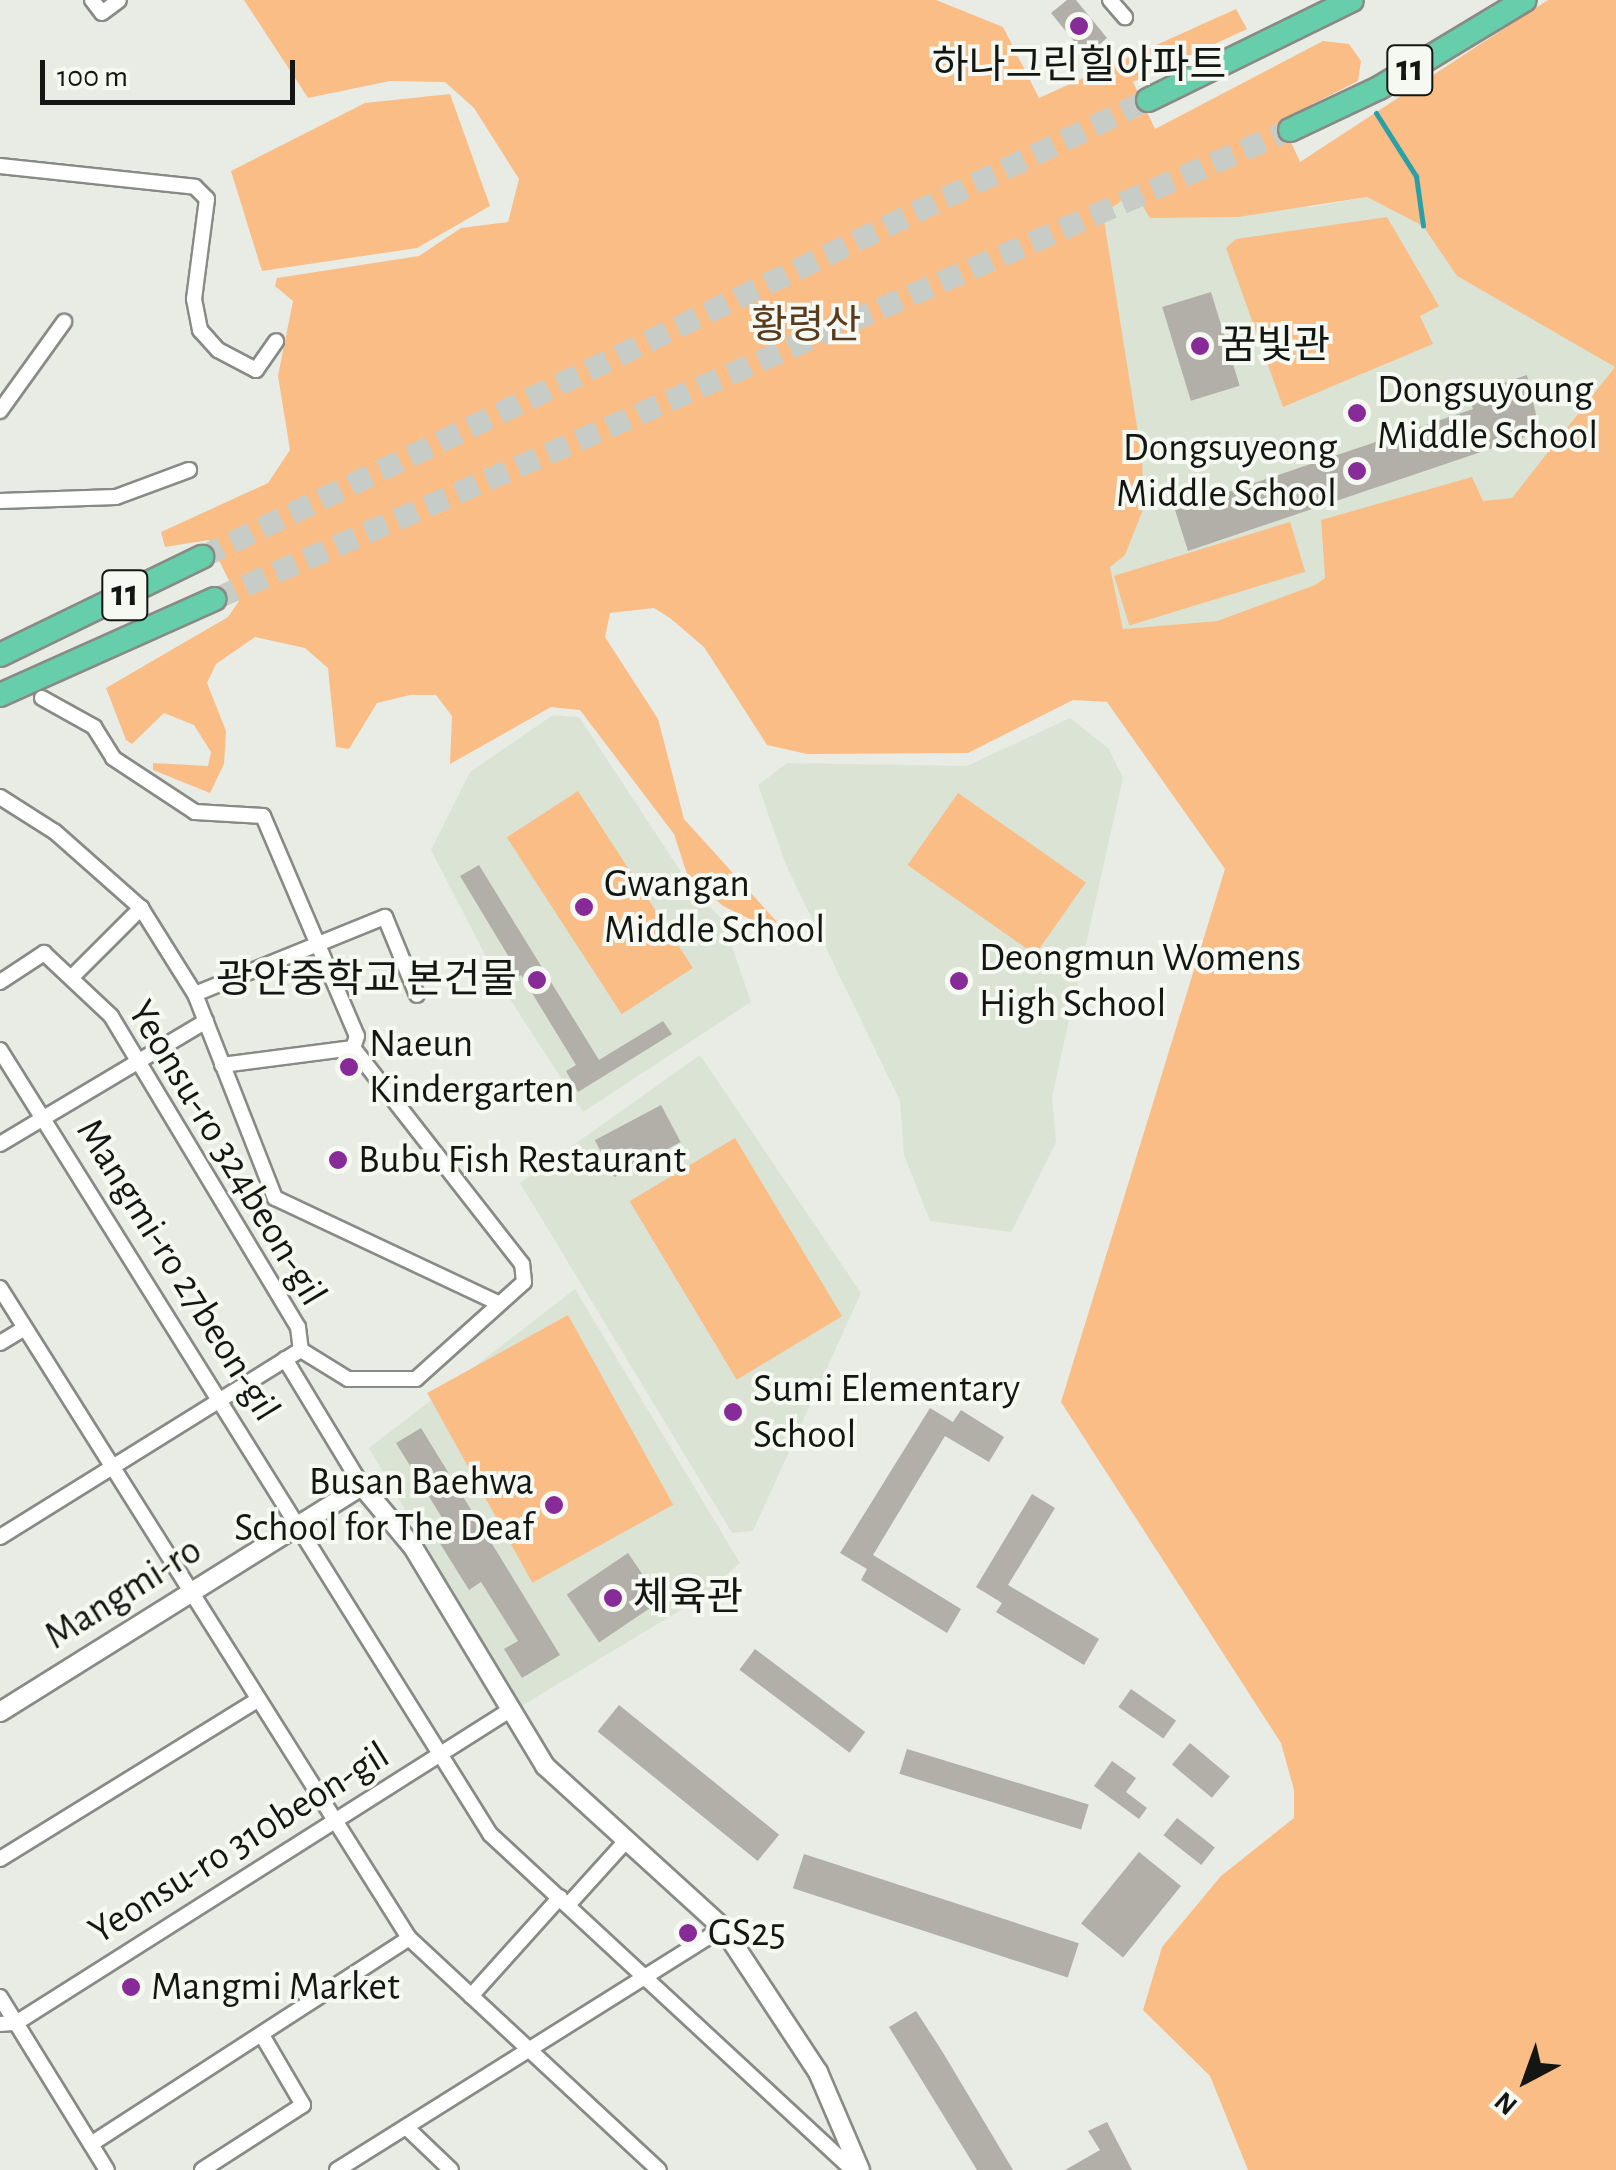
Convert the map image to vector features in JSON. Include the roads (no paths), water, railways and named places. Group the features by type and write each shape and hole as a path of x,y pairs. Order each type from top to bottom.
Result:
{"highway":[{"name":"11","path":"1148,100 1352,0"},
{"name":"11","path":"1290,130 1379,88 1525,0"},
{"name":"11","path":"0,655 202,557"},
{"name":"11","path":"0,700 62,667 214,599"}],"street":[{"path":"92,0 102,13 119,0"},
{"path":"1110,0 1125,17"},
{"path":"0,166 195,187 207,199 194,299 200,330 218,350 256,370 276,340"},
{"path":"0,411 64,322"},
{"path":"0,500 116,497 189,470"},
{"path":"42,698 94,726 114,758 196,812 262,816 358,1036 353,1048"},
{"path":"0,796 55,832 141,908 195,994 275,1198 498,1303"},
{"path":"72,977 141,908"},
{"path":"195,994 385,918 416,996"},
{"name":"Yeonsu-ro 324beon-gil","path":"0,982 44,953 111,1016 298,1326 301,1350"},
{"path":"0,1144 206,1022"},
{"name":"Yeonsu-ro 324beon-gil","path":"222,1065 353,1048 522,1264 524,1282 416,1378 348,1379 301,1350"},
{"name":"Mangmi-ro 27beon-gil","path":"0,1050 222,1399 295,1527 490,1834 857,2170"},
{"path":"0,1288 408,1938 659,2170"},
{"path":"0,1343 25,1328"},
{"name":"Yeonsu-ro 324beon-gil","path":"0,1537 301,1350"},
{"path":"285,1360 362,1486 413,1548 545,1766 723,1928 818,2072 857,2170"},
{"name":"Mangmi-ro","path":"0,1712 362,1486"},
{"path":"0,1860 258,1700"},
{"name":"Yeonsu-ro 310beon-gil","path":"8,2023 510,1710"},
{"path":"472,1996 625,1842"},
{"path":"337,2170 723,1928"},
{"path":"90,2144 408,1938"},
{"path":"0,1997 8,2023 107,2170"},
{"path":"202,2170 303,2105 262,2035"},
{"path":"406,2126 451,2170"}],"waterway":[{"path":"1376,113 1416,176 1423,226"}],"tunnel":[{"path":"202,557 1148,100"},
{"path":"215,599 1290,130"}],"place":[{"name":"하나그린힐아파트","path":"1079,26"},
{"name":"꿈빛관","path":"1200,346"},
{"name":"Dongsuyoung Middle School","path":"1357,413"},
{"name":"Dongsuyeong Middle School","path":"1357,471"},
{"name":"Gwangan Middle School","path":"584,907"},
{"name":"광안중학교 본건물","path":"537,980"},
{"name":"Deongmun Womens High School","path":"959,981"},
{"name":"Naeun Kindergarten","path":"349,1067"},
{"name":"Bubu Fish Restaurant","path":"338,1160"},
{"name":"Sumi Elementary School","path":"733,1412"},
{"name":"Busan Baehwa School for The Deaf","path":"554,1505"},
{"name":"체육관","path":"613,1598"},
{"name":"GS25","path":"688,1933"},
{"name":"Mangmi Market","path":"131,1987"}],"park label":[{"name":"황령산","path":"806,326"}]}
